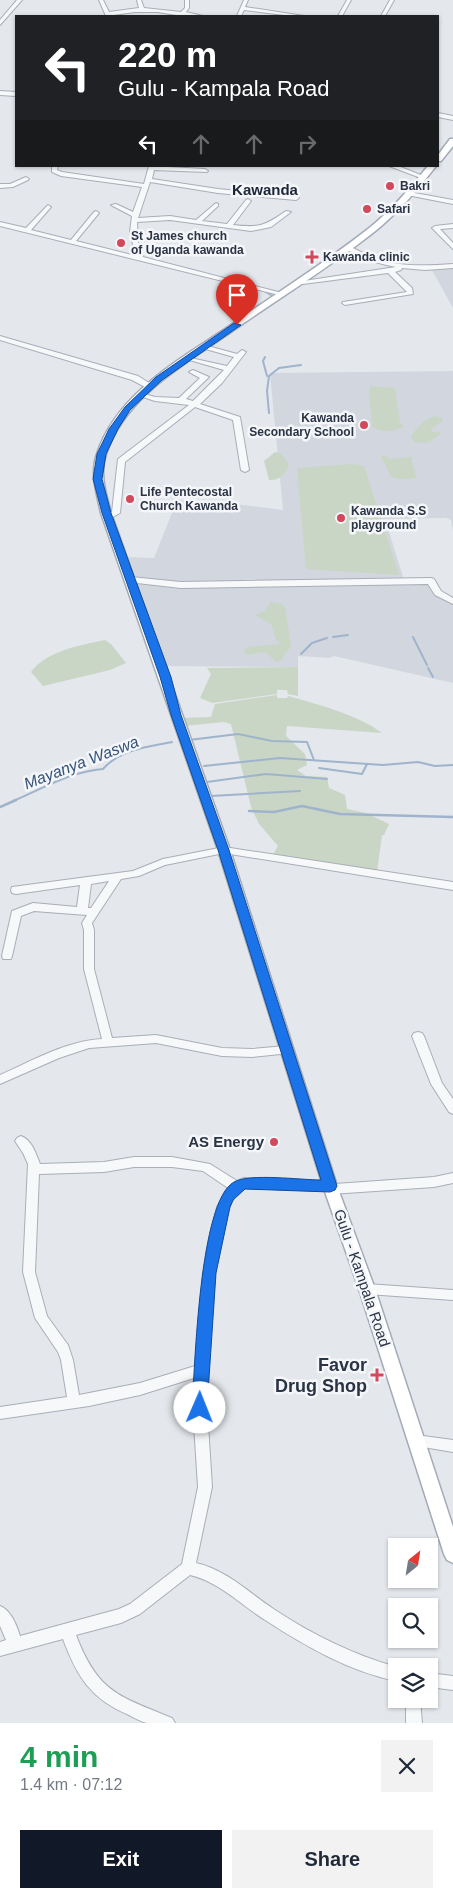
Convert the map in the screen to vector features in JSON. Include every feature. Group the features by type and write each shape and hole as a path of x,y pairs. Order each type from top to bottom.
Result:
{"main road":[{"path":"439,158 453,141"},
{"name":"Gulu - Kampala Road","path":"431,167 409,194 372,230 283,294 154,382 128,409 114,429 101,454 98,479 108,516 224,850 286,1050 367,1289 453,1554"}],"street":[{"path":"0,23 21,0"},
{"path":"101,0 108,15 142,10 191,15"},
{"path":"139,0 142,10"},
{"path":"182,14 188,8 187,0"},
{"path":"239,15 246,0"},
{"path":"341,15 349,0"},
{"path":"384,15 392,0"},
{"path":"242,8 293,15"},
{"path":"0,93 15,94"},
{"path":"439,115 453,118"},
{"path":"55,167 54,171 62,174 296,198"},
{"path":"140,259 133,242 134,218 139,199 152,167 205,171"},
{"path":"395,167 423,177"},
{"path":"0,186 11,186 26,179"},
{"path":"409,194 453,202"},
{"path":"230,226 248,202"},
{"path":"114,205 134,218 164,218 247,229 262,228 277,222 288,212"},
{"path":"198,222 216,205"},
{"path":"27,231 48,208"},
{"path":"72,242 96,213"},
{"path":"0,224 283,294"},
{"path":"453,226 435,228 453,247"},
{"path":"348,248 378,261 403,268"},
{"path":"297,284 403,268 453,266"},
{"path":"345,303 409,294 410,288 390,271"},
{"path":"0,338 134,378 154,382"},
{"path":"108,516 116,513 121,461 194,404 219,381 239,354 204,347"},
{"path":"188,358 228,368"},
{"path":"180,401 206,377 193,372"},
{"path":"134,378 154,382"},
{"path":"141,395 155,399 194,404 237,419 245,470"},
{"path":"131,580 181,585 431,581 438,593 453,601"},
{"path":"16,890 135,874 164,862 224,850 453,886"},
{"path":"108,1042 89,969 87,924 117,877"},
{"path":"82,911 86,881"},
{"path":"7,956 16,914 33,907 94,912"},
{"path":"418,1036 437,1084 453,1109"},
{"path":"0,1080 72,1048 108,1042 156,1039 222,1052 252,1053 286,1050"},
{"path":"21,1141 32,1158 34,1169 32,1246 29,1272 41,1318 63,1350 67,1360 74,1402"},
{"path":"34,1169 104,1167 134,1162 172,1162 206,1167 236,1187"},
{"path":"0,1649 108,1620 135,1609 188,1568 205,1487 200,1429 201,1370 209,1273 223,1207 236,1187 244,1183 331,1187 434,1182 453,1178"},
{"path":"367,1289 402,1290 453,1296"},
{"path":"0,1413 74,1402 140,1388 201,1370"},
{"path":"416,1441 453,1446"},
{"path":"188,1568 207,1573 227,1584 267,1613 337,1654 370,1668 388,1672"},
{"path":"0,1614 12,1630 15,1645"},
{"path":"67,1630 86,1677 102,1694 166,1723"},
{"path":"438,1681 453,1683"},
{"path":"413,1708 414,1723"}],"shaded area":[{"path":"453,268 453,308 432,270"},
{"name":"Kawanda Secondary School","path":"453,371 453,531 451,520 446,518 385,519 404,580 182,583 134,580 124,557 154,558 177,500 228,503 283,510 270,373"},
{"path":"430,584 453,602 453,683 334,656 329,658 298,656 298,667 163,666 136,585"}],"green space":[{"path":"371,386 395,388 400,423 404,426 388,431 372,427 369,389"},
{"path":"435,416 442,419 442,422 432,428 431,432 440,432 440,435 427,443 414,442 411,437 415,430"},
{"path":"275,452 280,453 289,464 282,476 269,480 264,461"},
{"path":"384,455 390,459 411,457 416,478 400,479 391,477 381,456"},
{"name":"Kawanda S.S playground","path":"354,464 364,466 399,575 306,569 297,468"},
{"path":"271,602 282,604 285,607 291,646 281,660 276,662 265,652 247,655 243,651 249,647 281,644 276,640 271,624 255,615 264,611"},
{"path":"105,640 111,644 126,663 110,670 43,686 31,672 55,654"},
{"path":"298,667 298,696 288,694 287,690 277,690 277,694 212,703 200,698 211,674 207,668"},
{"path":"277,695 277,698 287,698 288,696 337,711 361,721 382,733 287,726 286,736 305,754 307,765 297,770 306,776 327,777 329,788 345,795 347,809 366,813 389,824 384,835 382,835 377,872 272,856 278,846 259,824 251,807 231,724 224,722 184,726 180,718 211,717 215,704"}],"waterway":[{"path":"264,291 271,295"},
{"path":"265,357 263,361 267,376"},
{"path":"269,413 267,391 269,376 279,368 301,365"},
{"path":"333,637 348,635"},
{"path":"413,637 427,665"},
{"path":"301,654 312,643 327,638"},
{"path":"428,668 433,677"},
{"name":"Mayanya Waswa","path":"189,740 238,734 272,741 307,742 314,760"},
{"name":"Mayanya Waswa","path":"13,801 79,773 103,769 110,762 126,753 144,747 172,742"},
{"name":"Mayanya Waswa","path":"204,766 280,758 383,765 418,762 435,766 453,765"},
{"path":"319,768 362,774 367,764"},
{"path":"207,782 266,774 327,779"},
{"path":"211,796 300,791"},
{"name":"Mayanya Waswa","path":"0,807 16,800"},
{"path":"249,811 274,812 302,806 340,814 453,817"}],"place":[{"name":"Bakri","path":"390,186"},
{"name":"Safari","path":"367,209"},
{"name":"St James church of Uganda kawanda","path":"121,243"},
{"name":"Kawanda clinic","path":"312,257"},
{"name":"Kawanda Secondary School","path":"364,425"},
{"name":"Life Pentecostal Church Kawanda","path":"130,499"},
{"name":"Kawanda S.S playground","path":"341,518"},
{"name":"AS Energy","path":"274,1142"},
{"name":"Favor Drug Shop","path":"377,1375"}],"district":[{"name":"Kawanda","path":"265,190"}],"route":[{"path":"200,1408 199,1393 209,1273 223,1207 228,1197 236,1187 244,1183 330,1186 224,850 176,715 166,677 106,513 98,479 101,454 114,429 128,409 159,378 237,325"}]}
